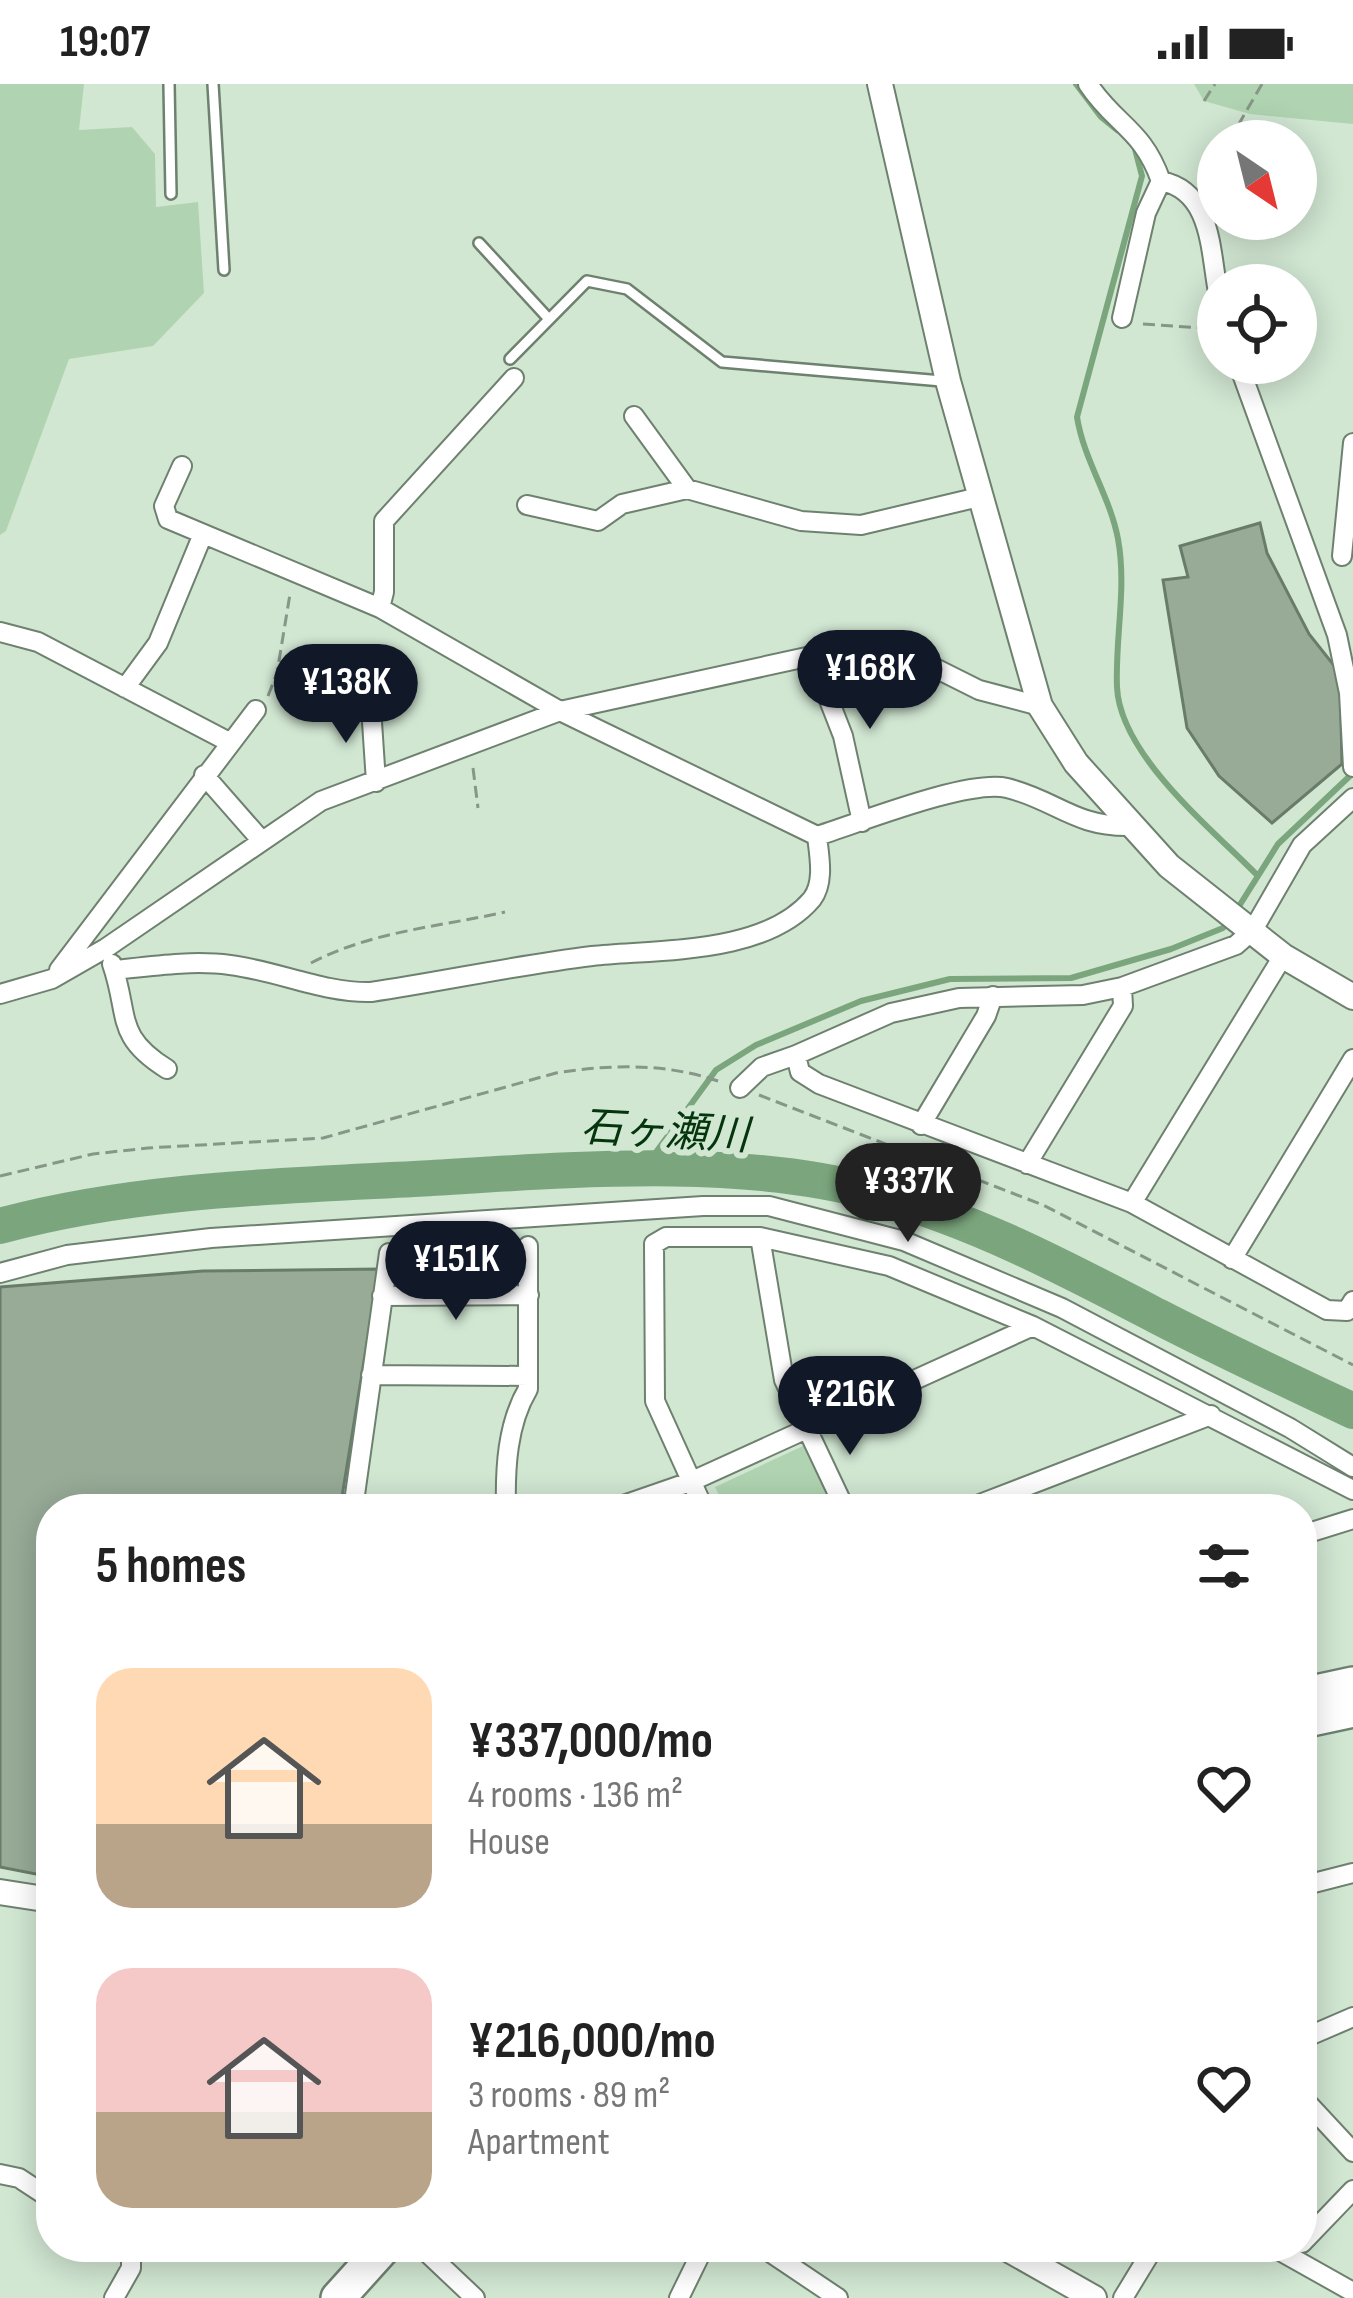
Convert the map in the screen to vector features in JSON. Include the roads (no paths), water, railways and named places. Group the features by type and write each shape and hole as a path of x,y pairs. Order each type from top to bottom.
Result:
{"highway":[{"path":"1317,1692 1353,1684"},
{"path":"1317,1718 1353,1710"},
{"path":"317,2298 347,2262"},
{"path":"352,2293 374,2262"}],"street":[{"path":"880,84 948,381 1040,706 1076,764 1169,866 1283,956 1353,998"},
{"path":"1088,84 1103,106 1142,140 1161,182"},
{"path":"1161,182 1179,185 1195,200 1208,230 1213,264"},
{"path":"1122,318 1146,213 1161,182"},
{"path":"380,608 384,520 512,368"},
{"path":"1246,384 1313,561 1346,672 1353,767"},
{"path":"634,416 686,489"},
{"path":"1313,561 1347,555 1353,443"},
{"path":"182,466 164,506 168,519 380,608 560,711 817,836 968,790 1002,787 1098,826 1130,826"},
{"path":"527,505 598,521 622,505 686,489 801,521 861,525 979,496"},
{"path":"125,688 158,643 203,534"},
{"path":"0,632 38,642 229,742"},
{"path":"0,994 52,979 106,948 321,801 560,711 871,643 922,661 979,690 1040,706"},
{"path":"813,658 843,736 862,822"},
{"path":"371,707 376,782"},
{"path":"52,979 256,710"},
{"path":"204,775 261,840"},
{"path":"740,1088 762,1067 891,1013 959,998 1052,998 1122,987 1221,951 1240,920 1302,845 1353,798"},
{"path":"115,970 226,964 346,992 371,992 590,956 695,950 775,926 814,897 821,869 817,836"},
{"path":"106,948 131,1038 141,1053 167,1069"},
{"path":"1132,1203 1283,956"},
{"path":"1027,1164 1123,1006 1122,987"},
{"path":"921,1125 986,1016 993,996"},
{"path":"796,1055 800,1072 819,1084 1132,1203 1327,1310 1347,1311 1353,1301"},
{"path":"1232,1259 1353,1059"},
{"path":"0,1273 67,1255 211,1238 703,1206 769,1206 904,1240 1061,1308 1291,1428 1353,1467"},
{"path":"696,1494 655,1401 654,1244 666,1237 760,1237 889,1266 1033,1326 1353,1490"},
{"path":"760,1237 784,1380 838,1494"},
{"path":"506,1494 517,1408 528,1389 528,1246"},
{"path":"355,1494 388,1253"},
{"path":"382,1296 529,1295"},
{"path":"655,1494 1033,1326"},
{"path":"371,1376 529,1376"},
{"path":"1006,1494 1210,1415"},
{"path":"1317,1530 1353,1519"},
{"path":"1317,1882 1353,1873"},
{"path":"0,1892 36,1898"},
{"path":"1317,2032 1353,2017"},
{"path":"1317,2113 1353,2152"},
{"path":"0,2174 19,2178 36,2190"},
{"path":"1317,2223 1353,2190"},
{"path":"114,2298 131,2262"},
{"path":"437,2262 476,2298"},
{"path":"679,2298 697,2262"},
{"path":"784,2262 838,2298"},
{"path":"1030,2262 1094,2298"},
{"path":"1124,2298 1145,2262"},
{"path":"1310,2262 1353,2292"}],"lane":[{"path":"169,84 171,194"},
{"path":"213,84 224,270"},
{"path":"479,243 548,318"},
{"path":"512,368 548,318 587,281 627,290 722,362 948,381"}],"waterway":[{"path":"1076,84 1117,130"},
{"path":"1135,149 1142,176 1077,417 1118,539 1117,687 1122,713 1150,764 1257,875"},
{"path":"1236,911 1278,844 1353,773"},
{"path":"643,1170 716,1070 756,1045 861,1001 950,979 1071,978 1171,949 1223,928 1228,921"},
{"name":"石ヶ瀬川","path":"0,1226 101,1204 310,1184 646,1168 764,1173 875,1193 984,1232 1353,1411"}]}
